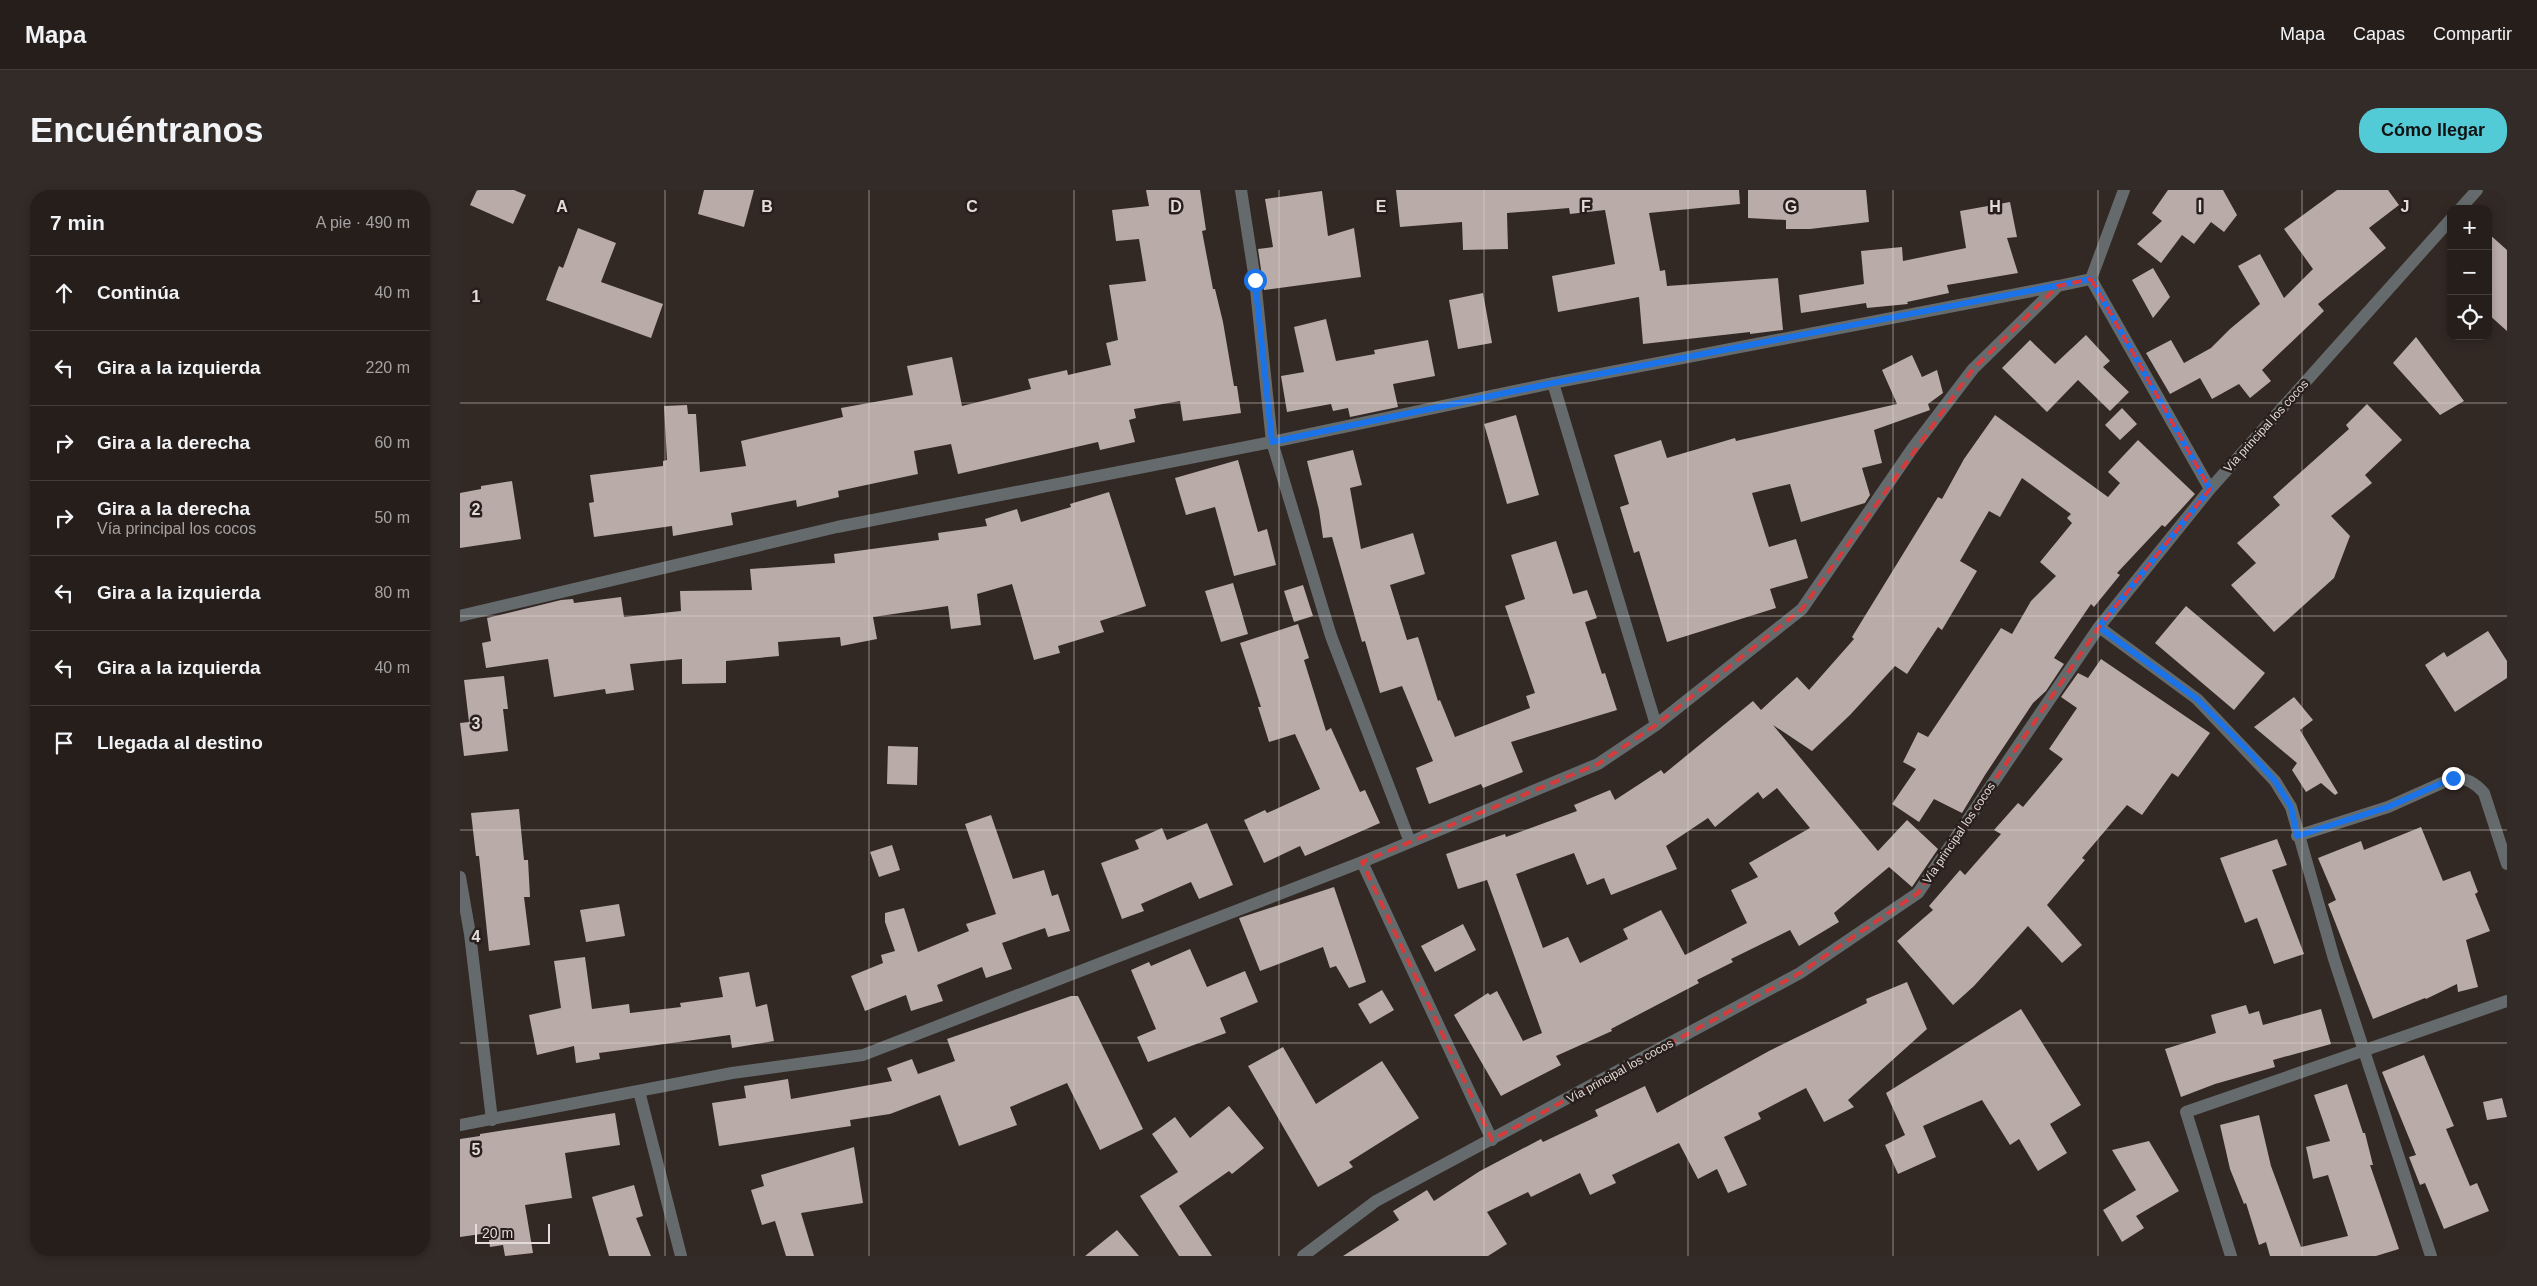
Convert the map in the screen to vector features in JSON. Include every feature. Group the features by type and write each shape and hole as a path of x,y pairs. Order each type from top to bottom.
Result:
{"street":[{"path":"1241,190 1255,280 1272,442 1331,636 1410,842"},
{"path":"2124,190 2091,279 2210,489"},
{"path":"2464,205 2477,190"},
{"name":"Vía principal los cocos","path":"1303,1256 1376,1201 1800,973 1918,893 2099,627 2210,489 2447,223"},
{"path":"460,616 837,527 1272,442 1553,383 2091,279"},
{"path":"460,1125 732,1073 862,1055 1362,862 1598,764 1656,725 1802,609 1912,449 1974,368 2058,286"},
{"path":"1553,383 1656,725"},
{"path":"2099,627 2197,699 2275,781 2291,807 2297,836 2364,1051 2431,1256"},
{"path":"2297,836 2388,807 2453,778 2460,778 2477,785 2484,793 2507,864"},
{"path":"1362,862 1492,1140"},
{"path":"460,877 465,935 492,1120"},
{"path":"2231,1256 2186,1112 2507,1001"},
{"path":"638,1090 680,1256"}],"highlighted area":[{"path":"2091,279 2210,489 2099,627 1918,893 1800,973 1492,1140 1362,862 1598,764 1656,725 1802,609 1973,369 2058,286"}],"building":[{"path":"477,190 514,190 526,195 513,224 470,205"},
{"path":"704,190 754,190 744,227 698,214"},
{"path":"1146,190 1200,190 1206,230 1202,231 1213,289 1215,289 1223,322 1234,386 1237,386 1241,413 1183,421 1180,401 1134,409 1136,418 1129,420 1135,442 1100,450 1098,442 958,474 951,444 914,451 918,474 838,491 839,497 797,507 796,500 731,513 733,525 673,536 672,526 594,537 589,503 594,502 590,475 663,466 663,461 667,460 664,406 687,405 688,414 696,414 700,472 746,466 741,441 843,417 841,408 913,395 907,366 952,357 962,406 1031,389 1028,379 1067,370 1068,375 1111,365 1106,343 1118,340 1109,285 1146,281 1139,239 1116,241 1112,210 1149,206"},
{"path":"1396,190 1739,190 1740,204 1649,213 1660,271 1665,270 1667,286 1778,278 1783,330 1643,344 1639,297 1558,312 1552,276 1615,264 1605,210 1570,214 1569,208 1507,213 1508,249 1463,250 1462,222 1400,227"},
{"path":"1748,190 1866,190 1869,222 1810,229 1786,229 1786,220 1748,218"},
{"path":"2168,190 2223,190 2237,215 2224,232 2211,222 2194,244 2182,235 2161,263 2137,244 2162,221 2152,213"},
{"path":"2337,190 2388,190 2399,205 2369,228 2386,248 2318,304 2324,311 2262,370 2271,381 2250,398 2239,384 2212,399 2200,378 2170,394 2146,353 2171,340 2184,363 2211,348 2260,304 2238,266 2260,254 2284,298 2313,269 2284,229"},
{"path":"1322,191 1328,236 1354,228 1361,277 1264,290 1258,249 1273,247 1265,199"},
{"path":"2010,202 2017,237 2007,238 2018,273 1947,285 1949,293 1907,302 1908,304 1867,308 1866,303 1801,313 1799,295 1864,284 1861,251 1902,247 1903,261 1966,248 1960,211"},
{"path":"578,228 616,243 601,282 663,304 651,338 546,300 559,266 563,268"},
{"path":"2492,237 2507,250 2507,331 2492,318"},
{"path":"2153,268 2170,297 2153,318 2132,280"},
{"path":"1483,293 1492,343 1458,349 1449,300"},
{"path":"1326,319 1336,361 1375,354 1374,350 1428,340 1435,376 1393,384 1398,407 1350,417 1348,408 1333,411 1331,404 1287,412 1281,376 1304,372 1294,327"},
{"path":"2086,335 2110,361 2103,367 2129,392 2110,411 2078,380 2047,412 2002,368 2030,340 2055,364"},
{"path":"2416,337 2464,401 2440,415 2393,363"},
{"path":"1912,355 1922,377 1937,370 1943,393 1928,404 1930,410 1874,430 1882,463 1862,468 1870,495 1865,503 1801,522 1790,484 1752,493 1769,547 1796,539 1808,578 1770,589 1776,608 1667,642 1639,551 1634,553 1620,507 1629,504 1614,455 1661,440 1667,458 1735,438 1736,441 1897,404 1882,370"},
{"path":"2367,404 2402,440 2365,475 2372,483 2331,516 2350,536 2334,578 2274,632 2231,585 2256,563 2237,543 2280,505 2273,497 2349,429 2346,425"},
{"path":"2122,408 2137,424 2120,440 2105,425"},
{"path":"1516,415 1539,495 1507,504 1484,424"},
{"path":"1995,415 2108,497 2120,483 2108,472 2138,440 2195,494 2165,527 2162,525 2117,573 2120,575 2094,607 2091,604 2054,658 2064,664 2046,691 2033,703 1962,813 1934,799 1919,822 1892,804 1916,769 1903,762 1918,732 1928,737 2001,628 2012,634 2031,601 2056,576 2040,562 2072,523 2067,518 2071,514 2022,478 2000,517 1989,511 1960,561 1977,571 1942,630 1938,627 1907,674 1895,666 1850,715 1812,751 1773,725 1878,851 1907,820 1938,849 1912,887 1889,867 1834,913 1839,922 1799,946 1790,930 1731,959 1733,962 1697,980 1699,983 1611,1029 1612,1031 1556,1056 1561,1065 1501,1096 1454,1015 1488,993 1490,995 1497,991 1523,1041 1542,1033 1487,880 1458,889 1446,854 1505,834 1506,837 1577,811 1574,805 1610,790 1615,800 1661,770 1664,774 1753,701 1761,710 1797,677 1809,690 1854,639 1852,637 1938,497 1942,499 1964,459","holes":["1777,788 1810,828 1749,863 1758,877 1731,890 1747,923 1685,955 1661,910 1623,929 1628,939 1580,963 1568,937 1543,948 1516,874 1574,853 1587,885 1604,878 1611,895 1677,869 1666,846 1708,818 1715,827 1758,792 1763,799"]},
{"path":"1353,450 1362,485 1350,488 1361,549 1413,533 1425,574 1390,585 1407,640 1418,637 1438,701 1440,700 1455,737 1530,708 1526,696 1535,693 1505,606 1525,599 1511,555 1556,541 1573,594 1587,590 1597,618 1585,622 1602,674 1605,673 1617,710 1511,742 1523,772 1483,788 1481,784 1429,804 1416,768 1433,761 1402,686 1380,693 1365,641 1362,642 1332,537 1323,538 1319,510 1307,461"},
{"path":"1238,460 1258,532 1267,529 1276,565 1234,576 1215,507 1186,515 1175,478"},
{"path":"512,481 521,539 460,548 460,493 481,489 481,486"},
{"path":"1109,492 1146,606 1100,621 1104,632 1058,646 1060,653 1034,660 1012,584 977,594 981,625 951,629 948,606 873,617 877,639 841,646 840,637 778,642 779,656 726,661 726,683 682,684 682,659 630,664 634,690 606,694 605,689 554,697 548,659 486,668 482,643 491,641 487,618 561,600 573,599 574,603 621,597 624,617 681,611 680,591 752,590 750,569 835,563 834,554 939,540 938,533 987,526 985,519 1017,509 1021,522 1071,507 1070,504"},
{"path":"1233,583 1248,634 1221,642 1205,591"},
{"path":"1303,585 1313,616 1294,622 1284,591"},
{"path":"2186,606 2265,673 2234,710 2155,643"},
{"path":"1298,624 1309,658 1304,660 1326,731 1331,728 1360,792 1365,790 1380,823 1305,856 1300,846 1264,863 1244,820 1265,810 1267,813 1320,789 1295,734 1269,742 1258,707 1261,707 1240,643"},
{"path":"2488,631 2507,661 2507,678 2455,712 2425,665 2444,652 2447,657"},
{"path":"2101,659 2210,733 2178,777 2172,773 2142,815 2127,805 2082,858 2085,860 2047,905 2082,945 2062,963 2028,926 1974,986 1953,1005 1897,941 1933,910 1929,906 1960,870 1965,875 2001,834 1994,830 2018,803 2023,807 2063,759 2049,749 2077,708 2061,697 2078,673 2088,678"},
{"path":"504,676 508,709 503,709 508,751 464,756 460,723 469,722 464,680"},
{"path":"2294,697 2313,720 2300,730 2338,793 2335,795 2321,783 2306,792 2292,770 2297,763 2254,727"},
{"path":"888,746 918,747 917,785 887,784"},
{"path":"519,809 524,860 528,860 530,897 524,897 530,945 489,951 479,856 476,856 471,813"},
{"path":"991,815 1013,879 1044,870 1052,896 1058,894 1070,931 1048,937 1045,928 1002,943 1012,969 986,978 982,967 937,985 943,1001 911,1011 906,995 865,1011 851,976 883,963 881,955 895,951 885,922 885,913 904,908 918,952 969,931 966,924 996,914 965,824"},
{"path":"1207,823 1233,885 1199,899 1191,882 1141,904 1144,911 1122,919 1101,863 1139,849 1135,840 1162,828 1167,840"},
{"path":"2421,827 2443,881 2470,871 2478,892 2475,894 2490,931 2466,940 2478,987 2458,992 2457,984 2426,999 2373,1019 2328,904 2336,900 2318,858 2361,841 2364,850"},
{"path":"2277,839 2287,865 2272,870 2304,954 2274,964 2257,918 2245,923 2220,858"},
{"path":"892,845 900,870 879,877 870,852"},
{"path":"1334,887 1366,982 1349,988 1336,966 1330,968 1323,947 1260,971 1239,918"},
{"path":"619,904 625,936 586,942 580,910"},
{"path":"1463,924 1476,950 1435,972 1421,946"},
{"path":"1190,949 1207,987 1245,971 1258,1002 1220,1018 1226,1033 1148,1062 1137,1037 1156,1029 1131,970 1149,962 1151,966"},
{"path":"585,957 592,1009 629,1004 630,1013 681,1007 680,1003 723,997 719,977 749,972 756,1007 767,1004 774,1041 732,1048 730,1035 599,1053 600,1059 576,1063 574,1046 537,1055 529,1015 561,1008 554,961"},
{"path":"1907,982 1927,1029 1848,1100 1854,1107 1824,1122 1806,1088 1758,1113 1761,1119 1724,1137 1747,1185 1728,1193 1717,1169 1698,1179 1679,1143 1612,1175 1616,1183 1590,1195 1580,1173 1531,1197 1528,1192 1487,1212 1507,1244 1488,1256 1343,1256 1399,1220 1393,1211 1427,1190 1434,1201 1480,1171 1541,1139 1543,1142 1598,1116 1595,1110 1645,1086 1657,1113 1769,1051 1867,1003 1866,999"},
{"path":"1382,990 1394,1010 1370,1024 1358,1004"},
{"path":"1071,996 1078,996 1143,1129 1100,1150 1067,1083 1010,1107 1017,1125 959,1146 940,1095 890,1114 850,1120 851,1126 719,1146 712,1103 746,1098 744,1086 788,1079 791,1099 892,1081 887,1068 912,1059 918,1074 955,1061 947,1039"},
{"path":"2246,1005 2249,1014 2259,1011 2263,1025 2321,1009 2331,1044 2273,1060 2275,1067 2215,1084 2181,1097 2165,1049 2216,1033 2211,1015"},
{"path":"2021,1009 2081,1105 2050,1124 2067,1153 2038,1171 2019,1139 2010,1145 1982,1100 1923,1126 1936,1157 1898,1174 1885,1145 1905,1135 1886,1093"},
{"path":"1283,1047 1316,1104 1382,1061 1419,1118 1349,1162 1353,1167 1318,1187 1248,1066"},
{"path":"2424,1055 2454,1126 2446,1129 2470,1186 2477,1183 2489,1211 2444,1229 2425,1183 2420,1185 2409,1157 2416,1155 2382,1072"},
{"path":"2347,1084 2363,1133 2365,1133 2373,1165 2370,1165 2399,1249 2376,1256 2270,1256 2266,1242 2259,1245 2246,1203 2244,1204 2230,1169 2220,1125 2259,1115 2271,1166 2301,1247 2348,1236 2328,1175 2313,1179 2306,1147 2330,1141 2314,1095"},
{"path":"2502,1098 2507,1117 2487,1120 2483,1102"},
{"path":"1229,1106 1264,1148 1232,1174 1229,1171 1179,1206 1212,1256 1179,1256 1140,1196 1178,1172 1152,1134 1175,1117 1190,1138"},
{"path":"615,1113 620,1145 565,1153 572,1198 525,1205 533,1253 505,1256 503,1245 490,1247 488,1233 460,1237 460,1139 480,1136 480,1134"},
{"path":"2149,1141 2179,1191 2136,1216 2144,1228 2122,1242 2103,1210 2136,1190 2112,1150"},
{"path":"854,1147 863,1203 801,1213 814,1256 786,1256 775,1221 762,1225 751,1190 764,1186 761,1175"},
{"path":"634,1185 643,1216 636,1218 651,1256 609,1256 592,1197"},
{"path":"1117,1230 1139,1256 1085,1256"}],"route":[{"path":"1255,280 1272,442 1553,383 2091,279 2210,489 2099,627 2197,699 2252,755 2275,781 2291,807 2297,836 2388,807 2453,778"}]}
